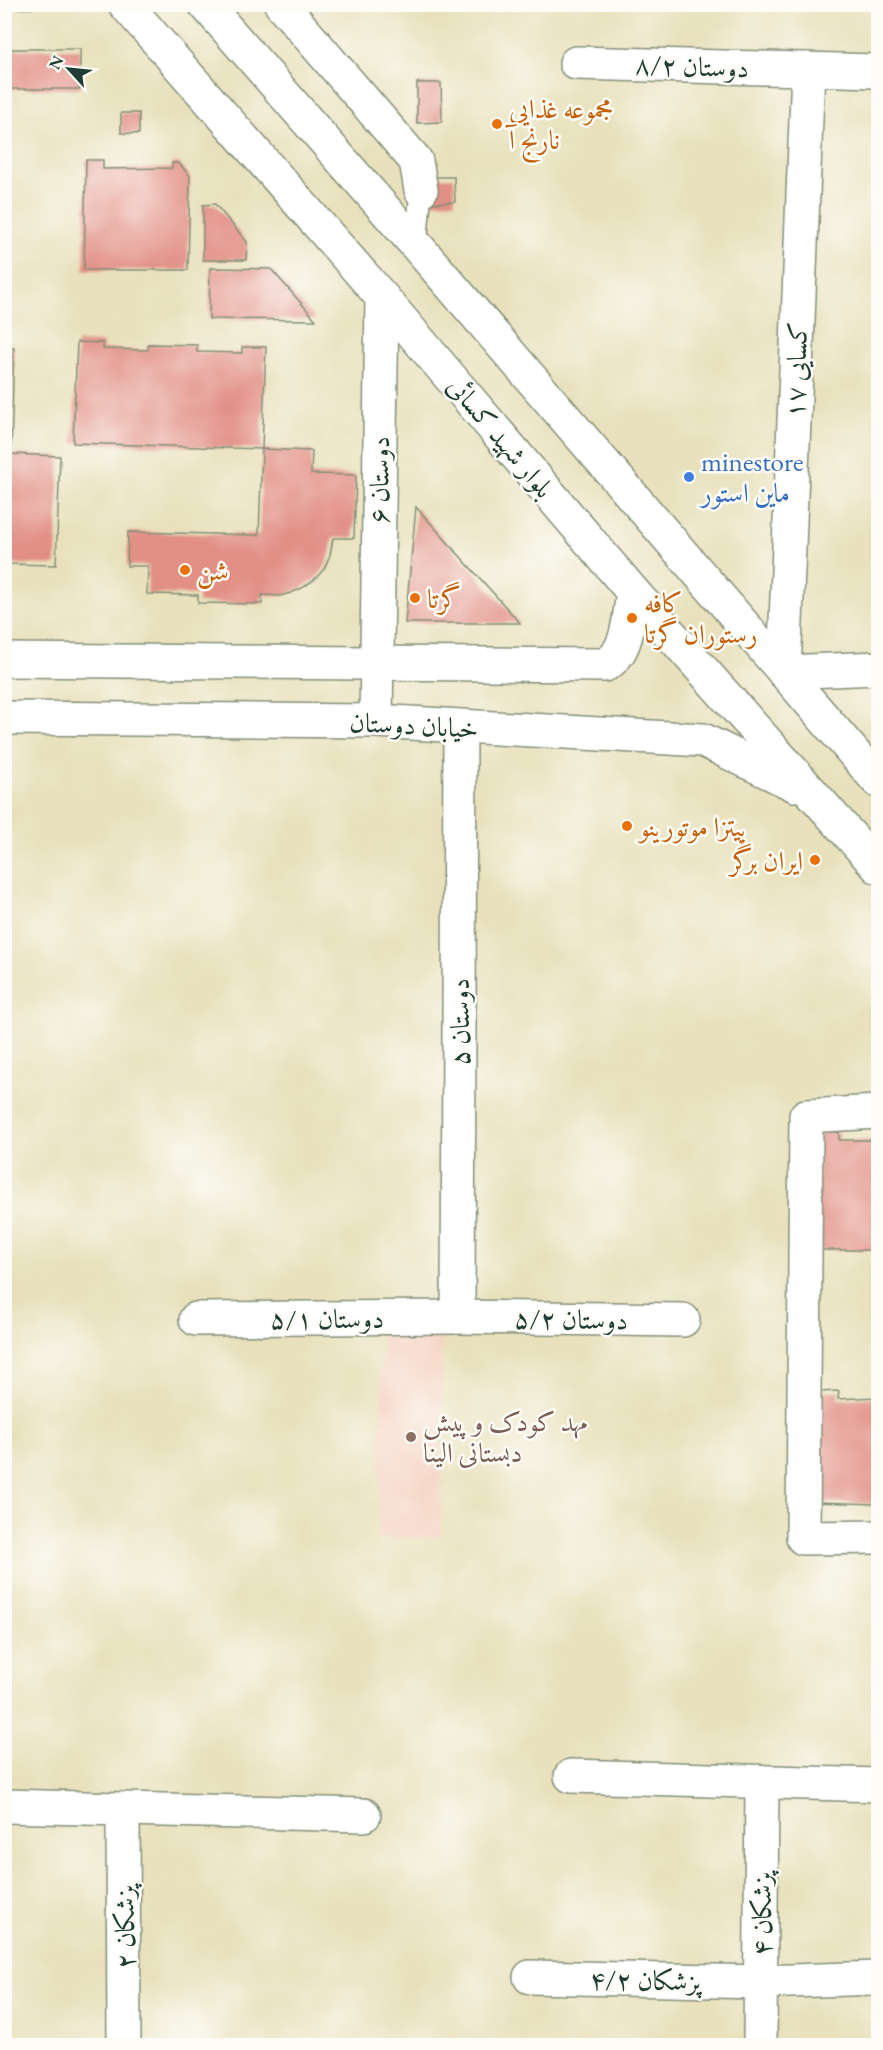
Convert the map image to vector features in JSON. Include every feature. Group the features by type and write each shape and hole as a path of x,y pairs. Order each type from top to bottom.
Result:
{"street":[{"name":"بلوار شهید کسائی","path":"125,4 382,297 633,592 879,867"},
{"path":"205,4 879,781"},
{"path":"281,4 416,161 421,190"},
{"name":"۸/۲ دوستان","path":"576,63 879,70"},
{"name":"۱۷ کسایی","path":"784,672 808,69"},
{"name":"۶ دوستان","path":"376,722 382,297"},
{"path":"4,660 605,665 613,661 627,631 633,592"},
{"path":"784,672 879,668"},
{"name":"خیابان دوستان","path":"4,718 376,722 703,740 811,793"},
{"name":"۵ دوستان","path":"458,1317 460,728"},
{"path":"879,1112 806,1116 803,1538 879,1537"},
{"name":"۵/۱ دوستان","path":"196,1319 458,1317"},
{"name":"۵/۲ دوستان","path":"458,1317 683,1320"},
{"path":"571,1776 879,1785"},
{"name":"۴ پزشکان","path":"760,2046 762,1782"},
{"path":"4,1806 364,1815"},
{"name":"۲ پزشکان","path":"123,1809 124,2046"},
{"name":"۴/۲ پزشکان","path":"530,1977 761,1982 879,1978"}],"lane":[{"path":"416,245 421,190"}],"shaded area":[{"name":"مهد کودک و پیش دبستانی الینا","path":"442,1335 441,1537 379,1539 382,1336"}],"building":[{"path":"14,4 33,4 33,8 13,8"},
{"path":"4,49 80,49 80,89 4,89"},
{"path":"417,83 441,83 442,122 417,123"},
{"path":"121,113 139,113 139,134 121,133"},
{"path":"86,160 103,160 103,169 172,168 172,163 179,163 190,176 188,270 84,270"},
{"path":"429,177 454,177 455,202 429,203"},
{"path":"215,204 247,242 246,260 203,260 203,205"},
{"path":"210,268 271,269 316,320 209,319"},
{"path":"77,342 103,343 103,349 148,350 148,344 197,345 197,352 242,353 242,347 266,347 262,449 73,443"},
{"path":"4,347 14,348 11,454 60,456 56,565 4,564"},
{"path":"262,449 312,451 311,474 356,475 354,538 333,538 330,555 324,569 314,580 291,593 279,596 262,595 262,604 198,603 198,595 147,594 148,566 127,566 128,532 259,535"},
{"path":"416,507 520,623 405,623"},
{"path":"819,1131 839,1132 839,1140 877,1140 878,1250 816,1250"},
{"path":"839,1391 838,1399 877,1397 878,1504 815,1502 819,1392"}],"place":[{"name":"مجموعه غذایی نارنج آ","path":"497,124"},
{"name":"minestore ماین استور","path":"689,477"},
{"name":"شن","path":"185,570"},
{"name":"گرتا","path":"415,598"},
{"name":"کافه رستوران گرتا","path":"632,618"},
{"name":"پیتزا موتورینو","path":"627,826"},
{"name":"ایران برگر","path":"815,860"},
{"name":"مهد کودک و پیش دبستانی الینا","path":"411,1437"}]}
